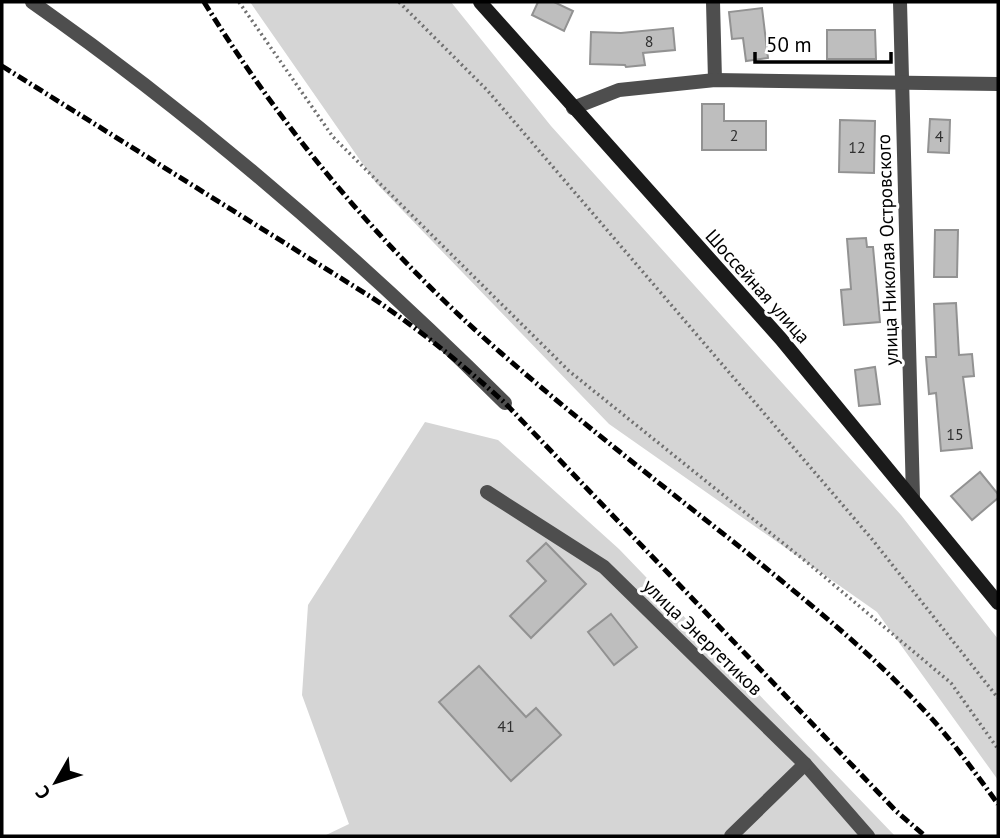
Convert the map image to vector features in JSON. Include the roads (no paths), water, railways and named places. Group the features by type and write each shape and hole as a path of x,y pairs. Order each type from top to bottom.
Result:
{"main road":[{"name":"Шоссейная улица","path":"480,2 780,339 998,603"}],"street":[{"path":"32,2 138,78 356,260 505,403"},
{"path":"713,2 715,79"},
{"name":"улица Николая Островского","path":"901,2 913,497"},
{"path":"573,108 619,90 715,79 998,84"},
{"name":"улица Энергетиков","path":"487,492 604,567 805,764 868,836"},
{"path":"731,836 805,764"}],"railway":[{"path":"204,2 235,51 303,144 339,189 417,274 531,379 768,569 857,645 931,717 998,804"},
{"path":"2,66 371,297 457,361 505,403 896,811 925,836"}]}
